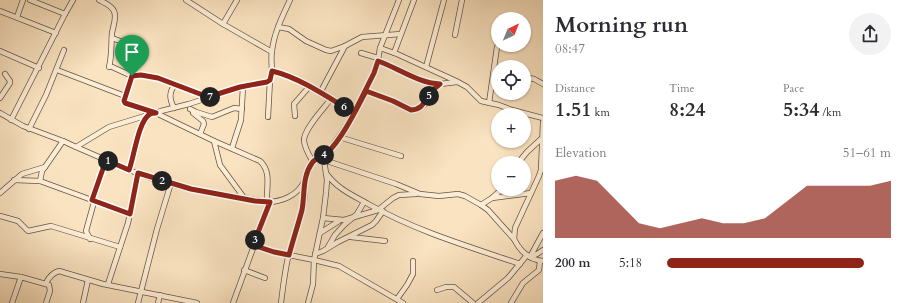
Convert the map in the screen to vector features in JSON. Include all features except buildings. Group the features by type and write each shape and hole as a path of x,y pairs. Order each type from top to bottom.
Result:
{"street":[{"path":"16,17 23,0"},
{"path":"30,0 65,14"},
{"path":"11,120 73,0"},
{"path":"99,0 114,9 115,16 110,66 132,76 149,76 208,97"},
{"path":"186,0 223,24 272,52"},
{"path":"223,24 237,0"},
{"path":"268,117 272,52 278,27 290,0"},
{"path":"308,303 313,284 314,260 323,218 326,193 325,157 354,113 366,91 374,73 380,48 399,0"},
{"path":"394,53 414,0"},
{"path":"426,67 444,0"},
{"path":"455,35 462,0"},
{"path":"0,11 56,33"},
{"path":"278,27 289,29 306,41 331,51 345,46 362,36 401,34"},
{"path":"112,38 142,49 125,96 124,101 127,104 156,113 260,161 264,165 268,174 269,202 244,270 235,302"},
{"path":"320,92 345,46"},
{"path":"380,48 459,82 481,101 543,118"},
{"path":"29,129 46,95 64,50"},
{"path":"0,51 39,68"},
{"path":"361,53 378,59 420,80 440,84 459,82"},
{"path":"57,70 125,96"},
{"path":"272,71 284,74 320,92 354,113"},
{"path":"0,98 10,83 5,74"},
{"path":"531,78 543,84"},
{"path":"76,147 103,130 150,114 190,106 208,97 270,80"},
{"path":"174,108 170,98 170,93 175,84"},
{"path":"366,91 414,110 424,105 429,94 440,84"},
{"path":"232,148 241,120 243,87"},
{"path":"295,116 294,104 309,87"},
{"path":"489,103 491,94"},
{"path":"313,162 306,150 304,137 331,99"},
{"path":"190,106 196,112 212,117 234,108 242,109"},
{"path":"190,106 203,122 203,127 200,134"},
{"path":"129,170 138,137 144,122 150,114"},
{"path":"1,115 29,129 63,141 129,170 191,189 245,200 269,202 284,199 294,193 304,183 313,162 320,156 420,194"},
{"path":"531,193 540,176 543,123"},
{"path":"339,137 401,156"},
{"path":"40,181 44,167 63,141"},
{"path":"214,141 220,165 245,200"},
{"path":"524,156 527,152 542,143"},
{"path":"90,238 86,231 93,201 106,160"},
{"path":"0,192 14,180 27,172 44,167"},
{"path":"326,172 332,180 348,193 380,211 464,245 520,264"},
{"path":"108,284 130,214 138,173"},
{"path":"14,180 40,181 130,214"},
{"path":"138,303 171,183"},
{"path":"281,303 283,280 302,209 304,183"},
{"path":"316,254 372,225 376,222 380,211 393,198 399,195 412,193 439,196 458,194 465,196 481,205 494,217 528,256 542,261 539,270 523,283 511,303"},
{"path":"481,205 492,198 508,196"},
{"path":"514,239 515,228 530,196"},
{"path":"326,249 335,235 351,218 357,214 364,202"},
{"path":"320,233 341,220 380,211"},
{"path":"0,216 18,221 28,231 51,226 120,247"},
{"path":"323,218 341,220"},
{"path":"478,303 508,278 528,256 543,233"},
{"path":"349,237 385,241"},
{"path":"253,245 274,252 340,266 403,303"},
{"path":"528,256 537,254 543,250"},
{"path":"397,299 413,274 413,261"},
{"path":"244,270 266,278"},
{"path":"46,283 50,276 59,271 88,280 197,303"},
{"path":"0,274 46,283 50,287 46,303"},
{"path":"12,303 21,277"},
{"path":"84,303 88,280"},
{"path":"437,290 454,286 473,303"},
{"path":"158,303 160,295"}],"route":[{"path":"378,61 420,80 440,84 429,94 424,105 414,110 366,91 352,118 339,137 326,154 316,158 309,168 304,183 305,188 302,209 289,255 253,245 270,202 245,200 191,189 156,180 138,173 130,214 92,200 98,180 105,167 106,160 129,170 139,132 147,117 150,114 156,113 125,103 124,101 132,76 141,75 158,78 208,97 240,87 267,82 270,80 272,71 299,81 354,113 374,73 378,61"}]}
